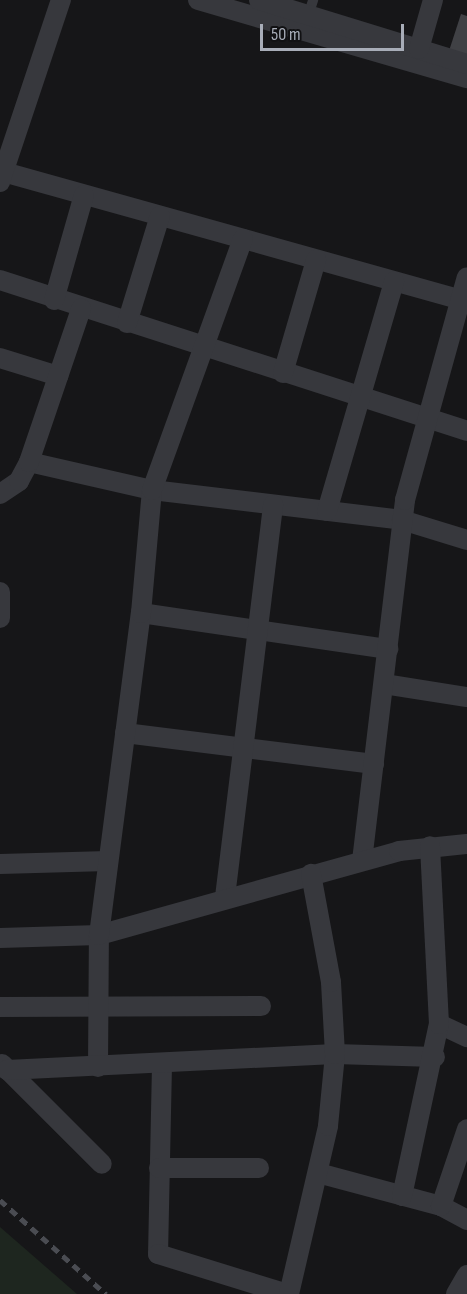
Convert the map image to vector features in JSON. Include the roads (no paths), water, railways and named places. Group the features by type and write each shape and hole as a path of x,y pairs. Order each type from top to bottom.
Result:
{"street":[{"path":"61,0 1,175 84,195 461,300"},
{"path":"198,0 308,15"},
{"path":"260,0 308,15 467,78"},
{"path":"419,49 433,0"},
{"path":"374,43 419,49 467,64"},
{"path":"54,300 84,195"},
{"path":"127,323 159,216"},
{"path":"98,1067 99,935 141,613 152,490 201,347 243,239"},
{"path":"283,373 316,260"},
{"path":"362,861 402,520 427,419 467,277"},
{"path":"0,280 81,309 467,431"},
{"path":"327,511 358,397 394,282"},
{"path":"4,489 29,462 81,309"},
{"path":"0,358 58,376"},
{"path":"29,462 152,490 402,520 467,540"},
{"path":"225,897 273,505"},
{"path":"0,592 0,618"},
{"path":"141,613 388,649"},
{"path":"384,684 467,697"},
{"path":"125,734 243,751 374,764"},
{"path":"0,938 99,935 225,897 362,861 430,846 467,844"},
{"path":"402,1196 435,1057 439,1024 430,846"},
{"path":"0,864 108,861"},
{"path":"162,1065 158,1254 288,1294 318,1173 334,1054 331,982 311,874"},
{"path":"0,1007 261,1006"},
{"path":"439,1024 467,1037"},
{"path":"4,1066 162,1065 334,1054 435,1057"},
{"path":"4,1066 102,1164"},
{"path":"441,1206 467,1129"},
{"path":"159,1168 259,1168"},
{"path":"318,1173 441,1206 467,1220"},
{"path":"456,1294 467,1275"}],"railway":[{"path":"0,1200 106,1294"}]}
